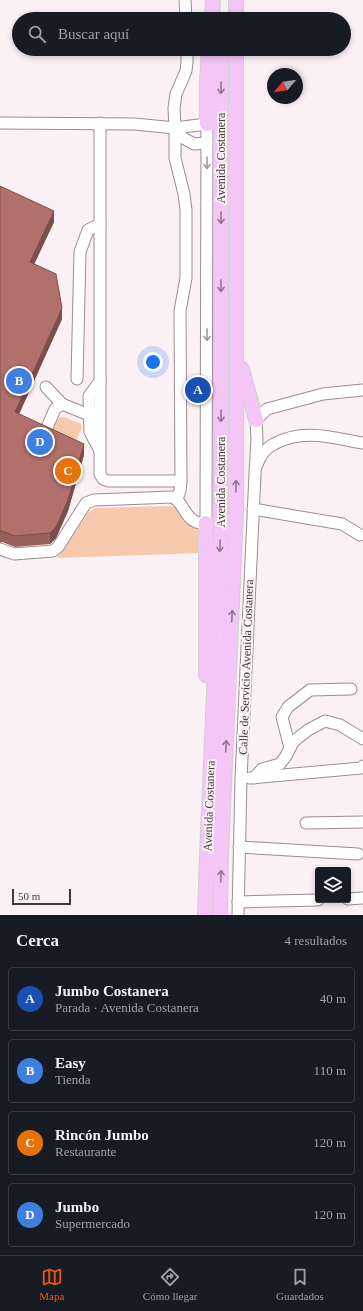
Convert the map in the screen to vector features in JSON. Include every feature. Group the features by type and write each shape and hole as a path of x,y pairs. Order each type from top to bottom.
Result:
{"main road":[{"path":"212,12 213,0"},
{"path":"221,0 221,12"},
{"path":"236,0 236,12"},
{"path":"208,124 207,81 209,56"},
{"name":"Avenida Costanera","path":"205,915 221,515 221,56"},
{"name":"Avenida Costanera","path":"220,915 235,541 237,341 236,56"},
{"path":"237,341 243,374 256,420"},
{"path":"206,523 207,715 211,756"}],"street":[{"path":"185,0 186,12"},
{"path":"177,499 180,491 181,480 180,311 186,278 186,210 184,194 175,158 174,108 175,101 186,71 187,56"},
{"path":"0,123 100,123 135,124 175,128 208,124 206,523 196,522 191,518 177,499 172,497 94,500 86,503 58,547 53,551 14,554 0,549"},
{"path":"100,123 100,474 103,479 108,481 181,480"},
{"path":"175,128 183,138 194,144 208,143"},
{"path":"77,379 80,252 88,230 100,224"},
{"path":"100,381 89,396 90,432 100,450"},
{"path":"46,387 62,404 89,415"},
{"path":"256,420 267,409 323,394 363,390"},
{"path":"46,430 55,409 62,404"},
{"name":"Calle de Servicio Avenida Costanera","path":"238,915 241,779 257,439 256,420"},
{"path":"255,474 259,457 268,447 281,440 297,435 318,435 363,443"},
{"path":"253,509 342,524 360,535"},
{"path":"290,748 282,716 288,707 310,690 351,690"},
{"path":"254,778 262,769 280,764 293,742 308,730 325,721 340,725 363,740"},
{"path":"241,779 361,768 363,766"},
{"path":"306,823 363,822"},
{"path":"239,847 358,854"},
{"path":"351,899 363,898"},
{"path":"238,902 315,900"}],"shaded area":[{"path":"64,417 81,424 82,427 72,450 49,439 58,418"},
{"path":"172,506 179,512 186,524 200,527 200,553 57,558 89,512 95,508"}],"building":[{"path":"0,186 54,211 30,262 56,274 62,308 15,412 84,444 68,500 56,527 50,533 15,536 2,531 0,532"}],"place":[{"name":"Easy","path":"19,381"},
{"name":"Jumbo Costanera","path":"198,390"},
{"name":"Jumbo","path":"40,442"},
{"name":"Rincón Jumbo","path":"68,471"}]}
